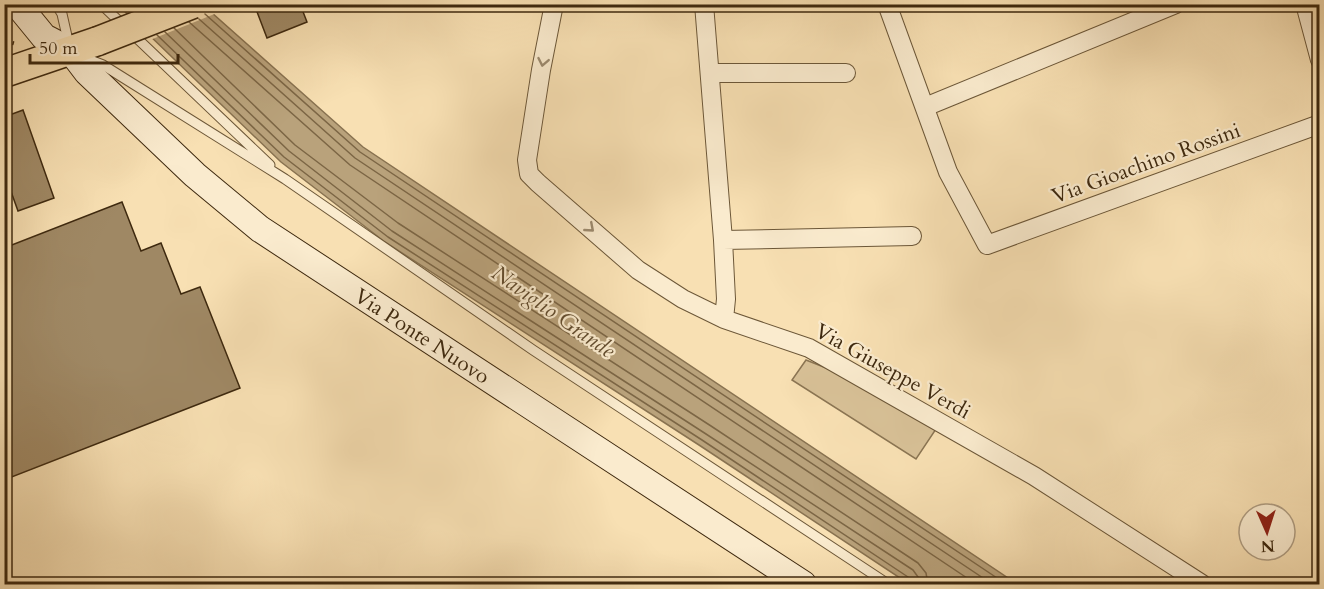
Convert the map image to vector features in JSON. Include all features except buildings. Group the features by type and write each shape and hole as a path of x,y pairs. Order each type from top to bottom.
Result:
{"main road":[{"path":"4,73 99,41 193,4"}],"street":[{"path":"17,4 44,37 71,51"},
{"name":"Via Giuseppe Verdi","path":"554,4 527,160 529,174 638,270 683,299 724,319 809,348 1034,476 1202,585"},
{"path":"704,4 723,240 726,299 724,319"},
{"path":"888,4 925,107 1176,4"},
{"path":"1305,4 1320,60"},
{"name":"Via Ponte Nuovo","path":"71,51 87,72 195,175 260,229 803,585"},
{"path":"710,73 846,73"},
{"name":"Via Gioachino Rossini","path":"925,107 948,172 987,245 1320,124"},
{"path":"723,240 912,236"}],"lane":[{"path":"56,4 62,14 71,51 103,66 285,179 533,350 888,585"},
{"path":"101,4 285,179"}],"shaded area":[{"path":"806,360 859,381 936,429 916,459 792,380"}],"water":[{"name":"Naviglio Grande","path":"118,5 203,5 363,147 1017,584 909,584 385,242 281,162"}],"pier":[{"path":"157,4 207,4 217,13 150,40 126,17"}]}
